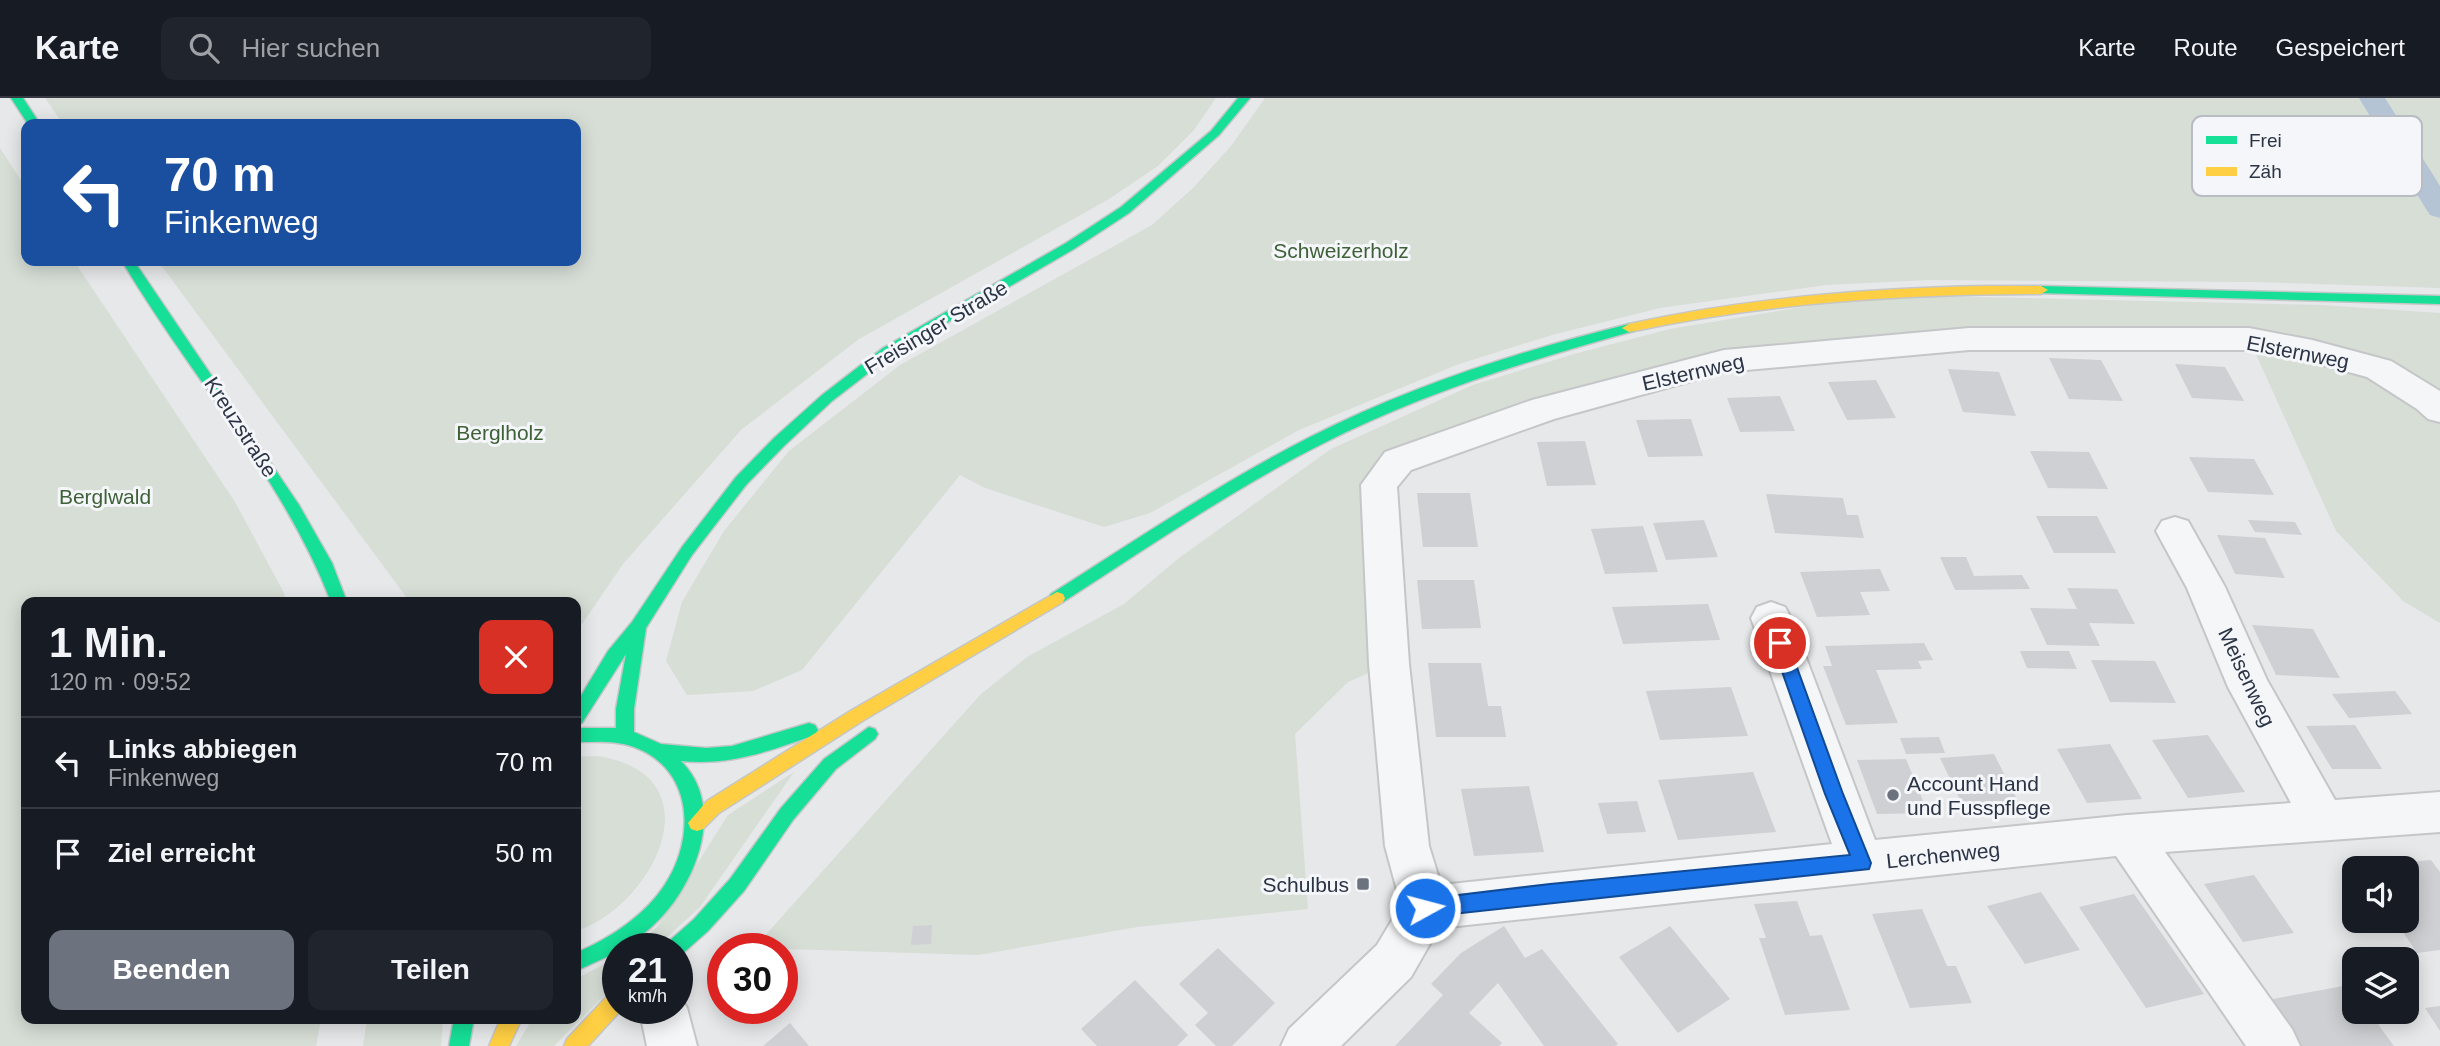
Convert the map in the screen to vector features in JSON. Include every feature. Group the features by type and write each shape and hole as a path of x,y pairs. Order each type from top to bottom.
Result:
{"main road":[{"path":"17,98 31,119"},
{"name":"Freisinger Straße","path":"581,710 614,656 638,626 687,551 741,481 828,398 888,351 1070,246 1125,210 1199,148 1244,98"},
{"name":"Kreuzstraße","path":"131,266 209,378 302,522 330,574 337,597"},
{"path":"697,823 713,807 858,715 1013,625 1235,486 1316,440 1469,374 1562,344 1665,319 1831,293 1934,289 2118,291 2436,300"},
{"path":"905,706 1013,625"},
{"path":"625,736 623,715 636,659 638,626"},
{"path":"662,751 706,756 732,754 858,715"},
{"path":"692,933 737,885 787,814 830,764 884,723"},
{"path":"581,735 604,733 625,736 662,751 677,765 688,781 695,801 697,823 689,860 667,897 635,930 595,955 581,960"},
{"path":"574,1046 602,1016"},
{"path":"459,1046 463,1024"},
{"path":"499,1046 509,1024"}],"street":[{"name":"Elsternweg","path":"1425,908 1407,846 1388,650 1379,485 1398,461 1544,409 1724,361 1969,339 2249,339 2312,351 2379,369 2429,400 2440,410"},
{"name":"Meisenweg","path":"2175,531 2206,587 2249,687 2323,820"},
{"path":"1771,618 1834,794 1862,863"},
{"name":"Lerchenweg","path":"1425,908 2127,835 2440,812"},
{"path":"2127,835 2274,1046"},
{"path":"1306,1046 1394,961 1425,908"}],"green space":[{"name":"Berglholz","path":"45,98 1216,98 1194,130 1158,166 1109,199 859,339 741,430 623,564 581,626 581,597 406,597 162,266 581,266 581,119 60,119"},
{"name":"Schweizerholz","path":"1265,98 2440,98 2440,288 2256,282 1928,280 1826,285 1660,308 1552,335 1459,364 1299,430 1150,513 1104,527 985,488 960,475 802,670 753,691 687,695 666,661 682,602 724,531 789,451 900,365 1152,225 1193,188 1231,146"},
{"name":"Berglwald","path":"0,148 21,180 21,266 77,266 235,502 284,597 21,597 21,1024 320,1024 316,1046 0,1046"},
{"path":"1936,296 2320,305 2440,313 2440,623 2403,601 2336,531 2249,339 1969,339 1724,361 1544,409 1379,484 1389,664 1348,682 1295,734 1308,909 1137,927 978,955 798,949 798,933 767,933 980,695 1027,657 1124,604 1179,558 1331,449 1473,385 1574,354 1670,329 1833,302"},
{"path":"581,757 608,758 641,772 659,792 665,818 660,845 647,873 627,898 603,918 581,929"},
{"path":"794,772 700,907 671,933 650,933 657,927 728,815"},
{"path":"602,965 602,998 581,1019 581,976"},
{"path":"366,1024 443,1024 441,1046 363,1046"},
{"path":"529,1024 576,1024 554,1046 516,1046"}],"building":[{"path":"2049,358 2101,360 2123,401 2069,399"},
{"path":"2175,364 2225,367 2244,401 2192,398"},
{"path":"1948,369 1999,372 2016,416 1963,412"},
{"path":"1876,380 1896,418 1847,420 1828,382"},
{"path":"1780,396 1795,431 1740,432 1727,398"},
{"path":"1691,419 1703,456 1648,457 1636,420"},
{"path":"1585,441 1596,485 1547,486 1537,442"},
{"path":"2030,451 2089,452 2108,489 2048,488"},
{"path":"2189,457 2254,459 2274,495 2208,492"},
{"path":"1417,493 1470,493 1478,547 1423,547"},
{"path":"1766,494 1843,498 1847,515 1858,515 1864,538 1775,533"},
{"path":"2036,516 2097,516 2116,553 2054,553"},
{"path":"1704,520 1718,557 1666,560 1653,523"},
{"path":"2248,520 2295,522 2302,535 2255,532"},
{"path":"1643,526 1658,572 1605,574 1591,529"},
{"path":"2217,535 2265,538 2285,578 2235,574"},
{"path":"1940,557 1966,557 1974,576 2022,575 2030,589 1955,590"},
{"path":"1880,569 1890,591 1860,592 1870,615 1817,617 1800,572"},
{"path":"1417,580 1474,580 1481,628 1422,629"},
{"path":"2067,588 2117,589 2135,624 2089,623 2100,646 2047,645 2030,608 2077,609"},
{"path":"1708,604 1720,640 1623,644 1612,607"},
{"path":"2252,625 2313,629 2340,678 2276,675"},
{"path":"1924,643 1933,660 1918,661 1922,669 1876,670 1898,723 1846,725 1823,666 1832,666 1825,646"},
{"path":"2020,651 2069,651 2077,669 2027,668"},
{"path":"2091,660 2155,661 2176,703 2110,702"},
{"path":"1428,663 1481,663 1488,706 1501,706 1506,737 1436,737"},
{"path":"1731,687 1748,736 1660,740 1646,691"},
{"path":"2395,691 2412,714 2349,718 2332,694"},
{"path":"2355,725 2382,769 2332,769 2306,726"},
{"path":"2208,735 2245,792 2188,798 2152,740"},
{"path":"1939,737 1945,753 1906,754 1900,738"},
{"path":"2110,744 2142,799 2087,803 2057,749"},
{"path":"1994,754 2022,809 1967,814 1940,758"},
{"path":"1906,759 1928,813 1877,814 1857,760"},
{"path":"1753,772 1776,832 1678,840 1658,780"},
{"path":"1529,786 1544,852 1474,856 1461,789"},
{"path":"1637,801 1646,832 1607,834 1598,803"},
{"path":"2431,860 2440,872 2440,950 2419,953 2419,947 2413,947 2404,933 2419,933 2419,861"},
{"path":"2254,875 2294,933 2243,942 2204,884"},
{"path":"2041,892 2080,950 2025,964 1987,906"},
{"path":"2134,894 2204,994 2146,1008 2079,907"},
{"path":"1797,901 1810,936 1822,935 1850,1010 1785,1015 1759,938 1766,938 1754,904"},
{"path":"1922,909 1947,966 1956,966 1972,1003 1910,1008 1872,914"},
{"path":"932,925 931,944 911,945 913,926"},
{"path":"1504,926 1525,958 1542,949 1618,1044 1544,1046 1498,983 1469,1013 1502,1043 1499,1046 1395,1046 1443,995 1431,984 1461,953"},
{"path":"1670,926 1730,999 1678,1033 1619,957"},
{"path":"1218,948 1275,1003 1232,1046 1216,1046 1195,1025 1208,1013 1179,984"},
{"path":"1135,980 1188,1035 1177,1046 1097,1046 1081,1029"},
{"path":"2342,986 2342,1024 2378,1024 2394,1046 2298,1046 2267,1000"},
{"path":"2440,1006 2440,1031 2425,1008"},
{"path":"791,1024 809,1046 763,1046"}],"waterway":[{"path":"2372,98 2383,116"},
{"path":"2422,180 2440,209"}],"traffic: fast":[{"path":"17,98 31,119"},
{"path":"581,710 614,656 638,627 687,551 741,481 779,442 827,398 888,351 1070,246 1125,210 1215,133 1244,98"},
{"path":"131,266 294,509 324,563 337,597"},
{"path":"2041,290 2440,300"},
{"path":"1057,598 1249,477 1353,423 1430,390 1509,362 1629,328"},
{"path":"625,736 625,709 638,628"},
{"path":"662,751 706,756 732,754 809,730"},
{"path":"581,735 609,734 637,740 661,753 679,771 691,793 695,820 692,848 670,893 635,929 581,960"},
{"path":"692,933 737,885 787,814 830,764 869,734"},
{"path":"459,1046 463,1024"}],"traffic: slow":[{"path":"1629,328 1731,308 1834,296 2041,290"},
{"path":"697,823 713,807 858,715 1057,598"},
{"path":"574,1046 602,1016"},
{"path":"499,1046 509,1024"}],"place":[{"name":"Account Hand und Fusspflege","path":"1893,795"},
{"name":"Schulbus","path":"1363,884"}],"route":[{"path":"1425,908 1550,893 1862,863 1834,794 1780,643"}]}
